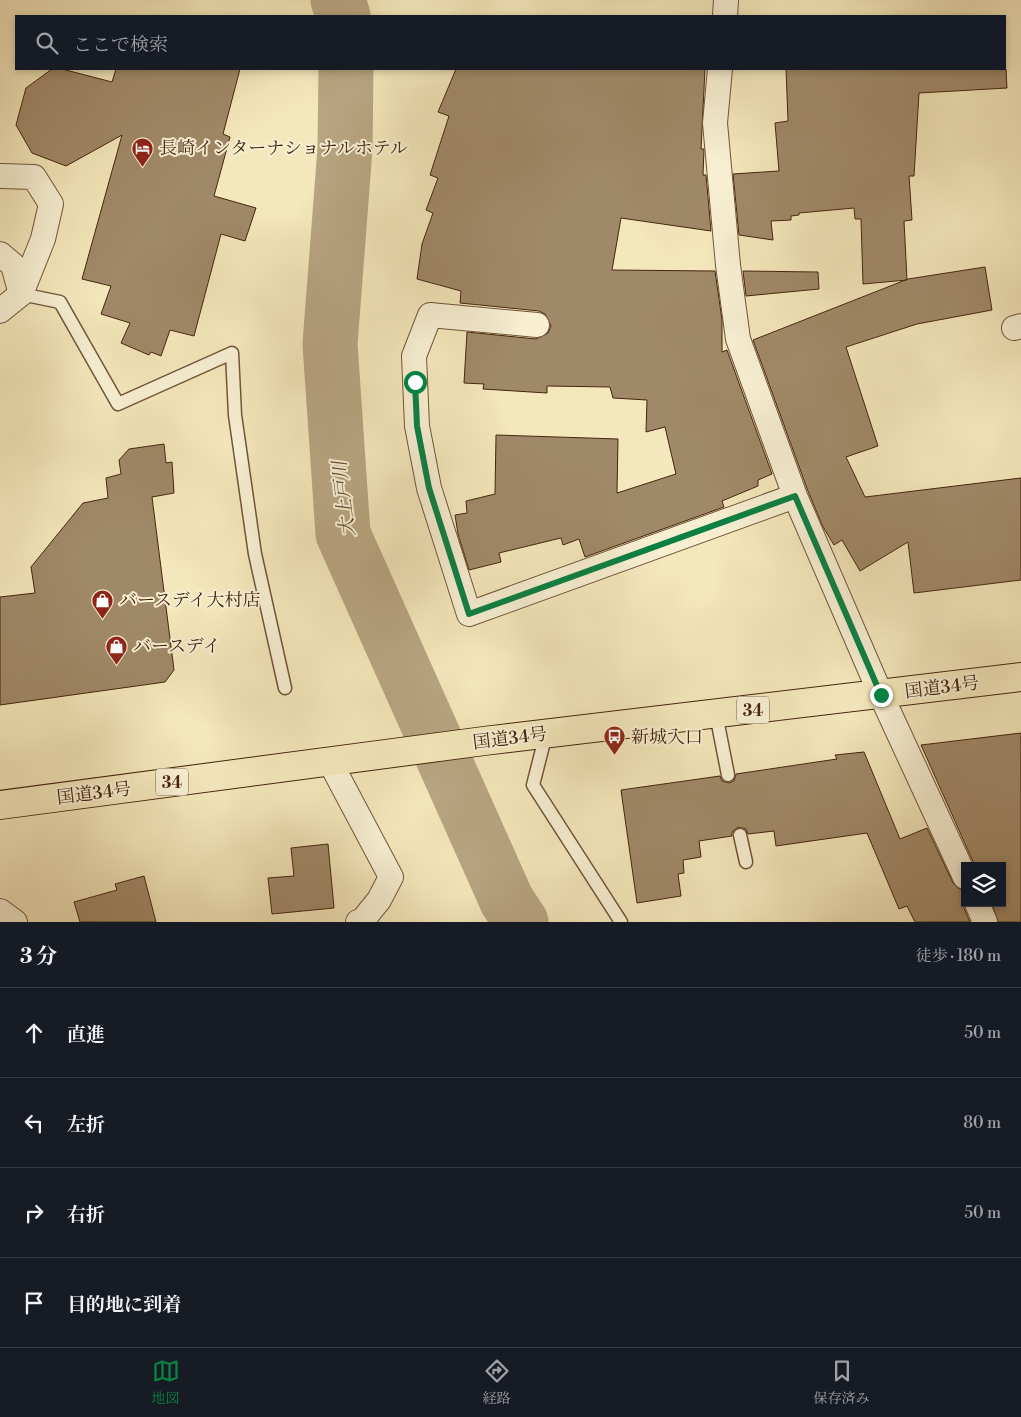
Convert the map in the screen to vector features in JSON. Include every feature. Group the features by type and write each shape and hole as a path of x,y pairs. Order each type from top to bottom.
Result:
{"highway":[{"name":"国道34号","path":"0,805 484,741 1021,677"}],"street":[{"path":"725,15 726,0"},
{"path":"720,70 716,133 728,264 738,339 795,496 881,695 961,868"},
{"path":"0,176 34,177 51,204 43,239 21,294 0,311"},
{"path":"0,254 13,266 21,294"},
{"path":"537,325 430,315 414,356 417,426 429,488 469,614 795,496"},
{"path":"337,761 395,883 362,921 358,922"},
{"path":"979,907 986,922"},
{"path":"0,911 15,922"}],"lane":[{"path":"21,294 60,302 118,404 232,353 235,414 255,554 285,688"},
{"path":"716,714 728,775"},
{"path":"546,734 533,785 621,922"},
{"path":"740,835 746,862"}],"building":[{"path":"1006,69 1007,88 919,93 914,176 909,176 912,220 904,221 907,280 863,284 861,219 855,219 854,208 799,213 799,215 791,216 791,220 771,221 773,240 739,235 733,174 779,171 775,123 788,121 786,70"},
{"path":"51,70 66,70 112,82 116,70 240,70 223,134 230,137 214,196 256,208 245,241 221,234 194,336 170,330 161,356 151,352 149,355 121,343 130,323 101,314 111,286 82,279 122,135 66,166 32,153 16,125 26,88"},
{"path":"456,70 705,70 701,149 704,149 703,175 706,175 711,231 621,218 612,270 715,271 722,320 722,352 727,350 772,474 758,480 758,486 722,501 724,507 585,557 579,539 563,545 561,538 499,553 501,562 469,570 458,534 455,515 467,513 466,501 495,494 496,435 618,439 617,493 676,474 665,427 646,432 647,400 613,398 610,387 547,386 547,393 483,389 484,384 464,383 467,332 536,339 548,333 551,326 545,314 539,311 460,303 461,291 417,279 422,244 433,213 426,210 438,178 430,175 449,116 438,112"},
{"path":"985,267 992,310 917,324 846,347 878,446 846,457 865,497 1021,478 1021,580 914,593 908,542 860,571 842,540 834,545 823,527 808,491 753,340 908,279"},
{"path":"743,271 818,272 819,289 746,296"},
{"name":"バースデイ大村店","path":"164,444 166,463 172,462 174,493 152,497 174,670 165,682 0,705 0,597 35,593 31,567 83,503 108,498 106,478 121,474 119,460 129,449"},
{"path":"1021,733 1021,922 998,922 993,907 1006,907 1006,862 973,862 921,745"},
{"path":"864,752 900,839 927,828 953,883 961,889 961,907 964,907 970,922 915,922 907,906 899,909 867,833 776,846 774,831 748,834 746,829 738,827 732,832 732,836 699,841 701,857 683,860 684,873 678,874 681,896 637,903 621,790 720,776 722,781 729,783 734,781 736,774 837,759 835,755"},
{"path":"328,844 334,908 272,914 268,878 294,876 291,848"},
{"path":"144,876 156,922 80,922 74,902 117,890 115,884"}],"waterway":[{"name":"大上戸川","path":"338,0 343,15"},
{"name":"大上戸川","path":"346,70 345,149 330,344 343,534 507,901 521,922"}],"place":[{"name":"長崎インターナショナルホテル","path":"143,167"},
{"name":"バースデイ大村店","path":"103,619"},
{"name":"バースデイ","path":"117,665"},
{"name":"新城入口","path":"615,756"}],"route":[{"path":"415,382 417,426 429,488 469,614 795,496 881,695"}]}
